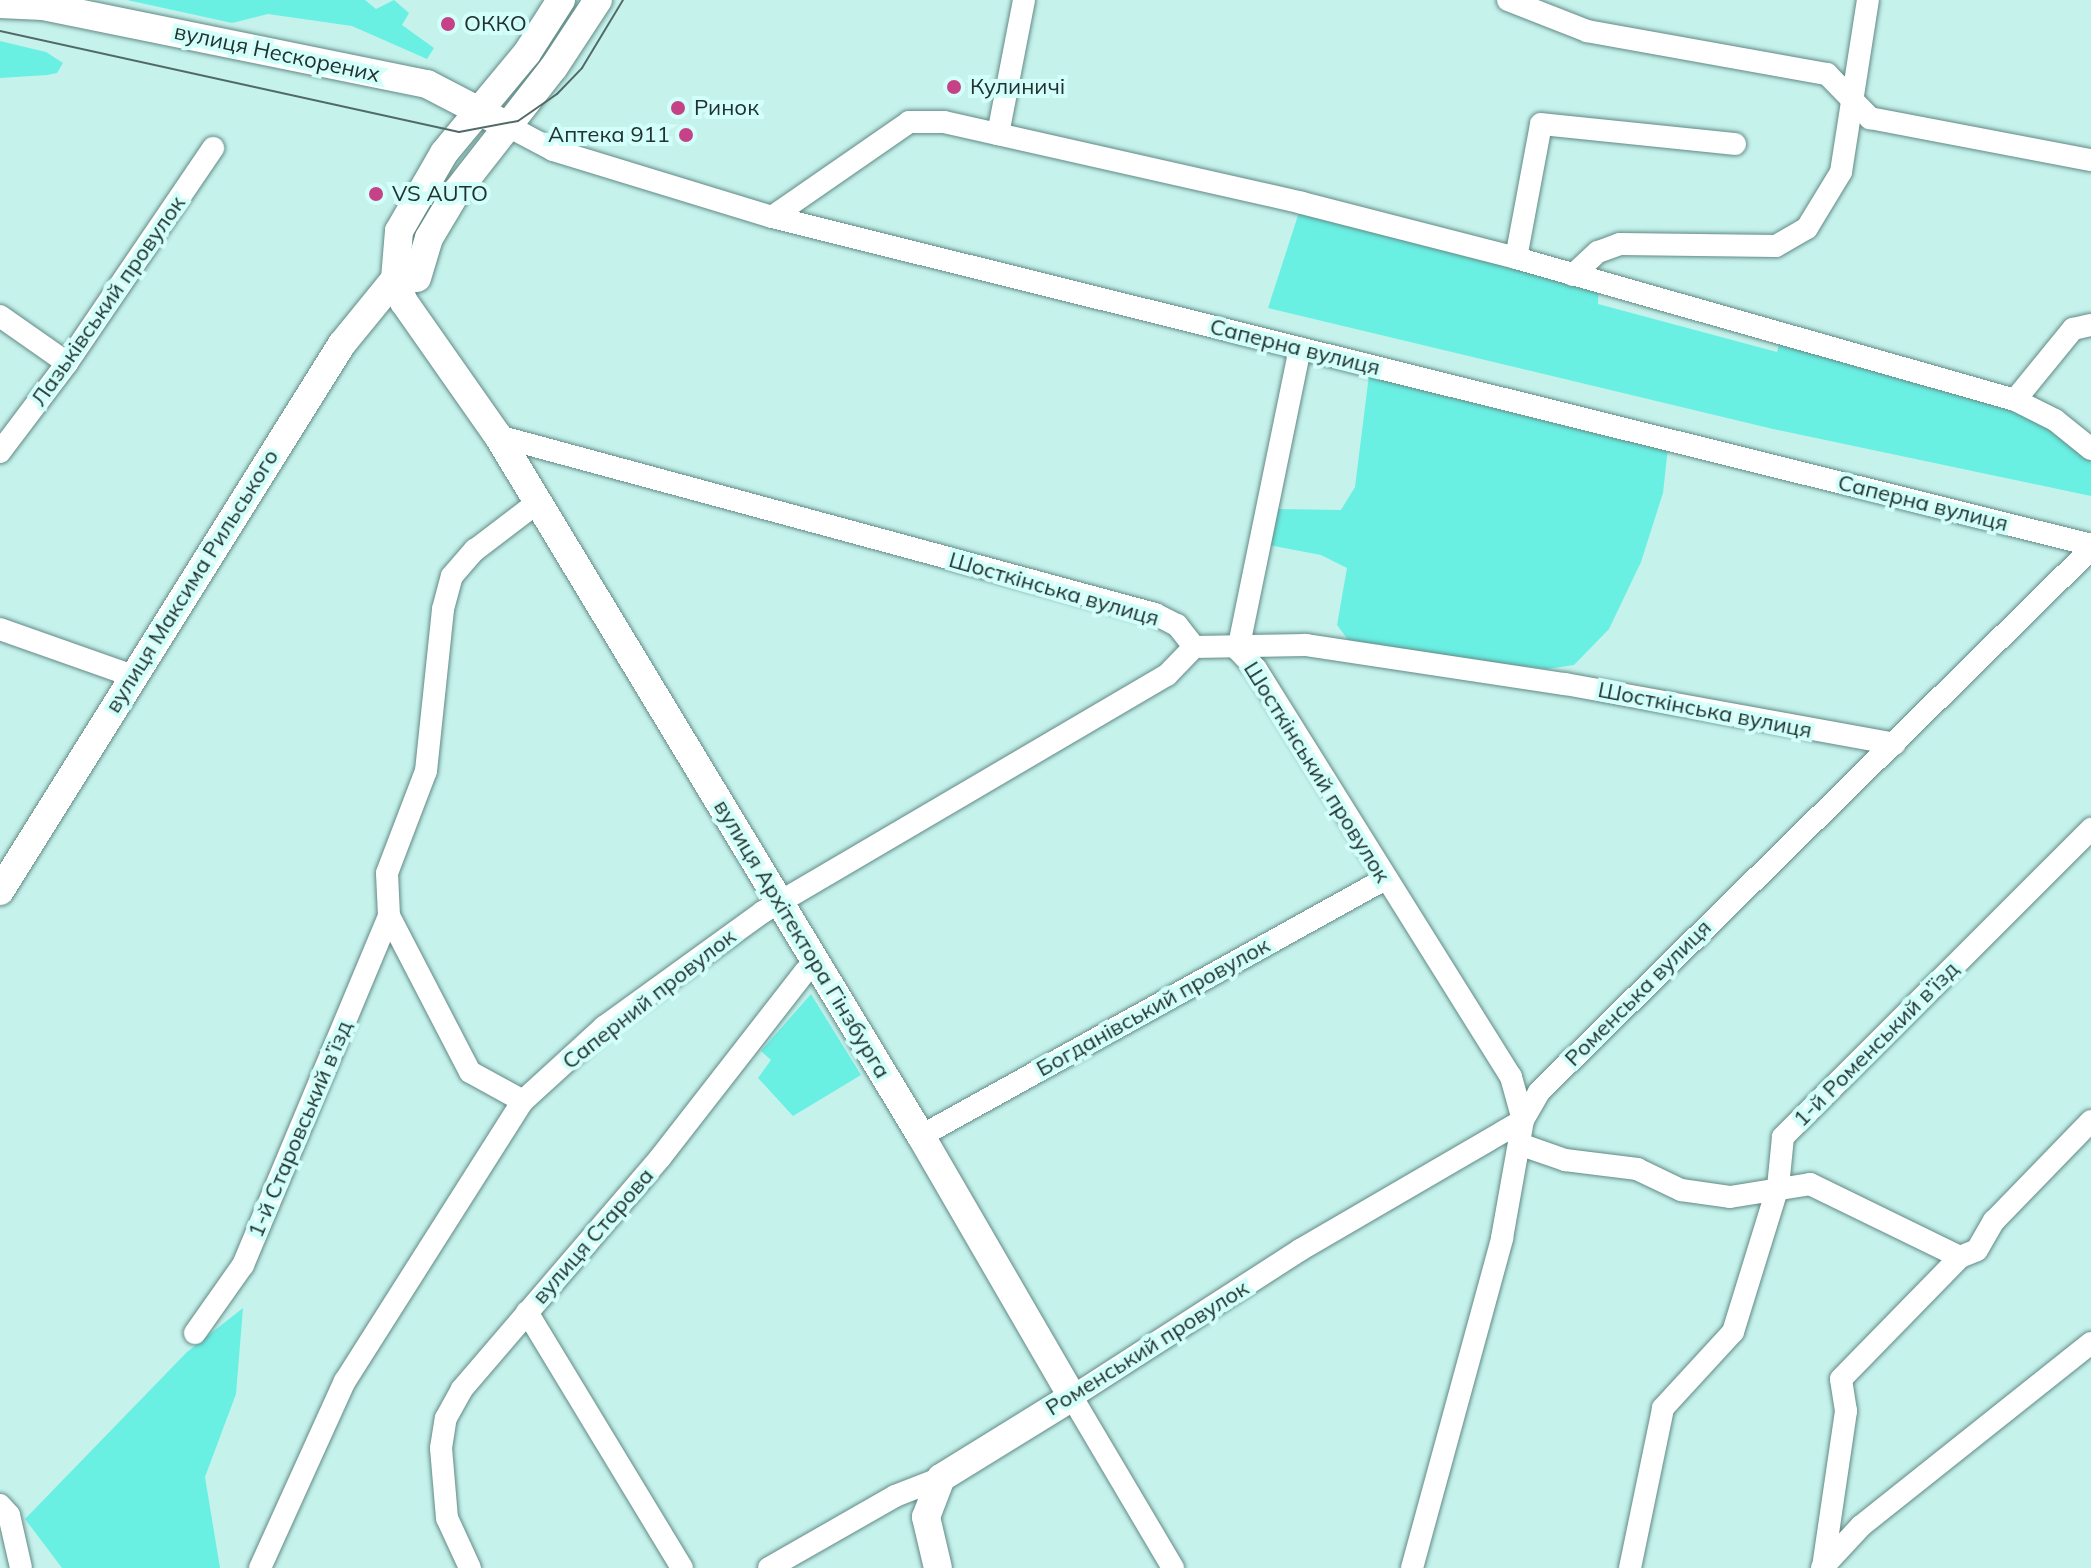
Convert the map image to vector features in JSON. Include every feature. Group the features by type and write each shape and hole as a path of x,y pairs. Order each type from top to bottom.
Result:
{"main road":[{"path":"416,319 395,279 395,245 403,223 444,153 527,53 561,0"},
{"name":"вулиця Максима Рильського","path":"416,319 420,262 457,191 554,67 598,0"},
{"name":"вулиця Нескорених","path":"0,4 32,2 427,84 506,125"},
{"name":"вулиця Максима Рильського","path":"0,891 334,357 395,279 420,262"},
{"name":"вулиця Архітектора Гінзбурга","path":"416,319 498,436 921,1136 1072,1397"},
{"name":"Роменський провулок","path":"941,1478 1072,1397"},
{"path":"938,1568 926,1517 941,1478"}],"street":[{"path":"998,134 1024,0"},
{"path":"1508,0 1587,31 1827,74 1870,118 2091,160"},
{"path":"1573,275 1598,252 1620,244 1758,248 1793,239 1818,213 1841,172 1868,0"},
{"path":"772,217 909,122 925,119 1516,258 2015,400 2055,420 2091,449"},
{"path":"1516,258 1541,124 1735,144"},
{"name":"Саперна вулиця","path":"506,125 535,143 580,159 772,217 2091,547"},
{"name":"Лазьківський провулок","path":"0,452 67,363 213,148"},
{"path":"0,316 67,363"},
{"path":"2015,400 2073,329 2091,325"},
{"name":"Шосткінський провулок","path":"1300,348 1238,650 1256,669 1511,1077 1523,1120"},
{"name":"Шосткінська вулиця","path":"498,436 1155,614 1177,625 1194,647 1238,650 1306,645 1565,684 1895,744"},
{"path":"523,1101 470,1072 389,916 387,873 426,771 443,609 452,576 475,550 538,502"},
{"name":"Роменська вулиця","path":"1523,1120 1539,1092 1697,931 1895,744 2091,547"},
{"path":"0,629 133,676"},
{"name":"Саперний провулок","path":"260,1568 345,1381 523,1101 604,1027 780,901 1167,675 1194,647"},
{"name":"1-й Роменський в’їзд","path":"1630,1568 1663,1408 1733,1332 1778,1187 1783,1137 2091,829"},
{"name":"Богданівський провулок","path":"921,1136 1385,879"},
{"name":"1-й Старовський в’їзд","path":"195,1333 243,1265 389,916"},
{"name":"вулиця Старова","path":"682,1568 527,1312 660,1158 805,972 817,964"},
{"path":"1412,1568 1502,1238 1522,1145 1523,1120"},
{"name":"Роменський провулок","path":"1072,1397 1313,1242 1523,1120"},
{"path":"1823,1567 1846,1411 1841,1379 1960,1257 1977,1250 1994,1221 2091,1121"},
{"path":"1522,1145 1565,1160 1637,1169 1681,1190 1730,1197 1810,1184 1960,1257"},
{"path":"470,1568 447,1518 441,1448 446,1418 462,1389 527,1312"},
{"path":"1823,1567 1861,1526 2091,1343"},
{"name":"вулиця Архітектора Гінзбурга","path":"1072,1397 1173,1568"},
{"name":"Роменський провулок","path":"769,1568 895,1496 941,1478"},
{"path":"0,1505 9,1515 21,1568"}],"shaded area":[{"path":"127,0 365,0 376,9 394,0 409,13 402,25 434,48 427,59 352,26 268,14 232,23"},
{"path":"0,41 46,52 63,63 57,73 0,78"},
{"path":"1302,203 1599,282 1598,304 1777,352 1782,334 2015,400 2091,449 2091,496 1773,429 1268,308"},
{"path":"1369,375 1668,447 1663,493 1641,562 1609,629 1574,665 1547,669 1352,645 1337,625 1347,568 1321,555 1269,545 1277,509 1341,510 1355,487"},
{"path":"811,994 861,1075 793,1116 758,1078 771,1060 761,1051"},
{"path":"243,1308 236,1394 205,1477 220,1568 62,1568 25,1519 187,1352"}],"tram line":[{"path":"0,31 459,132 518,121 557,94 582,68 623,0"}],"place":[{"name":"ОККО","path":"448,24"},
{"name":"Кулиничі","path":"954,87"},
{"name":"Ринок","path":"678,108"},
{"name":"Аптека 911","path":"686,135"},
{"name":"VS AUTO","path":"376,194"}]}
